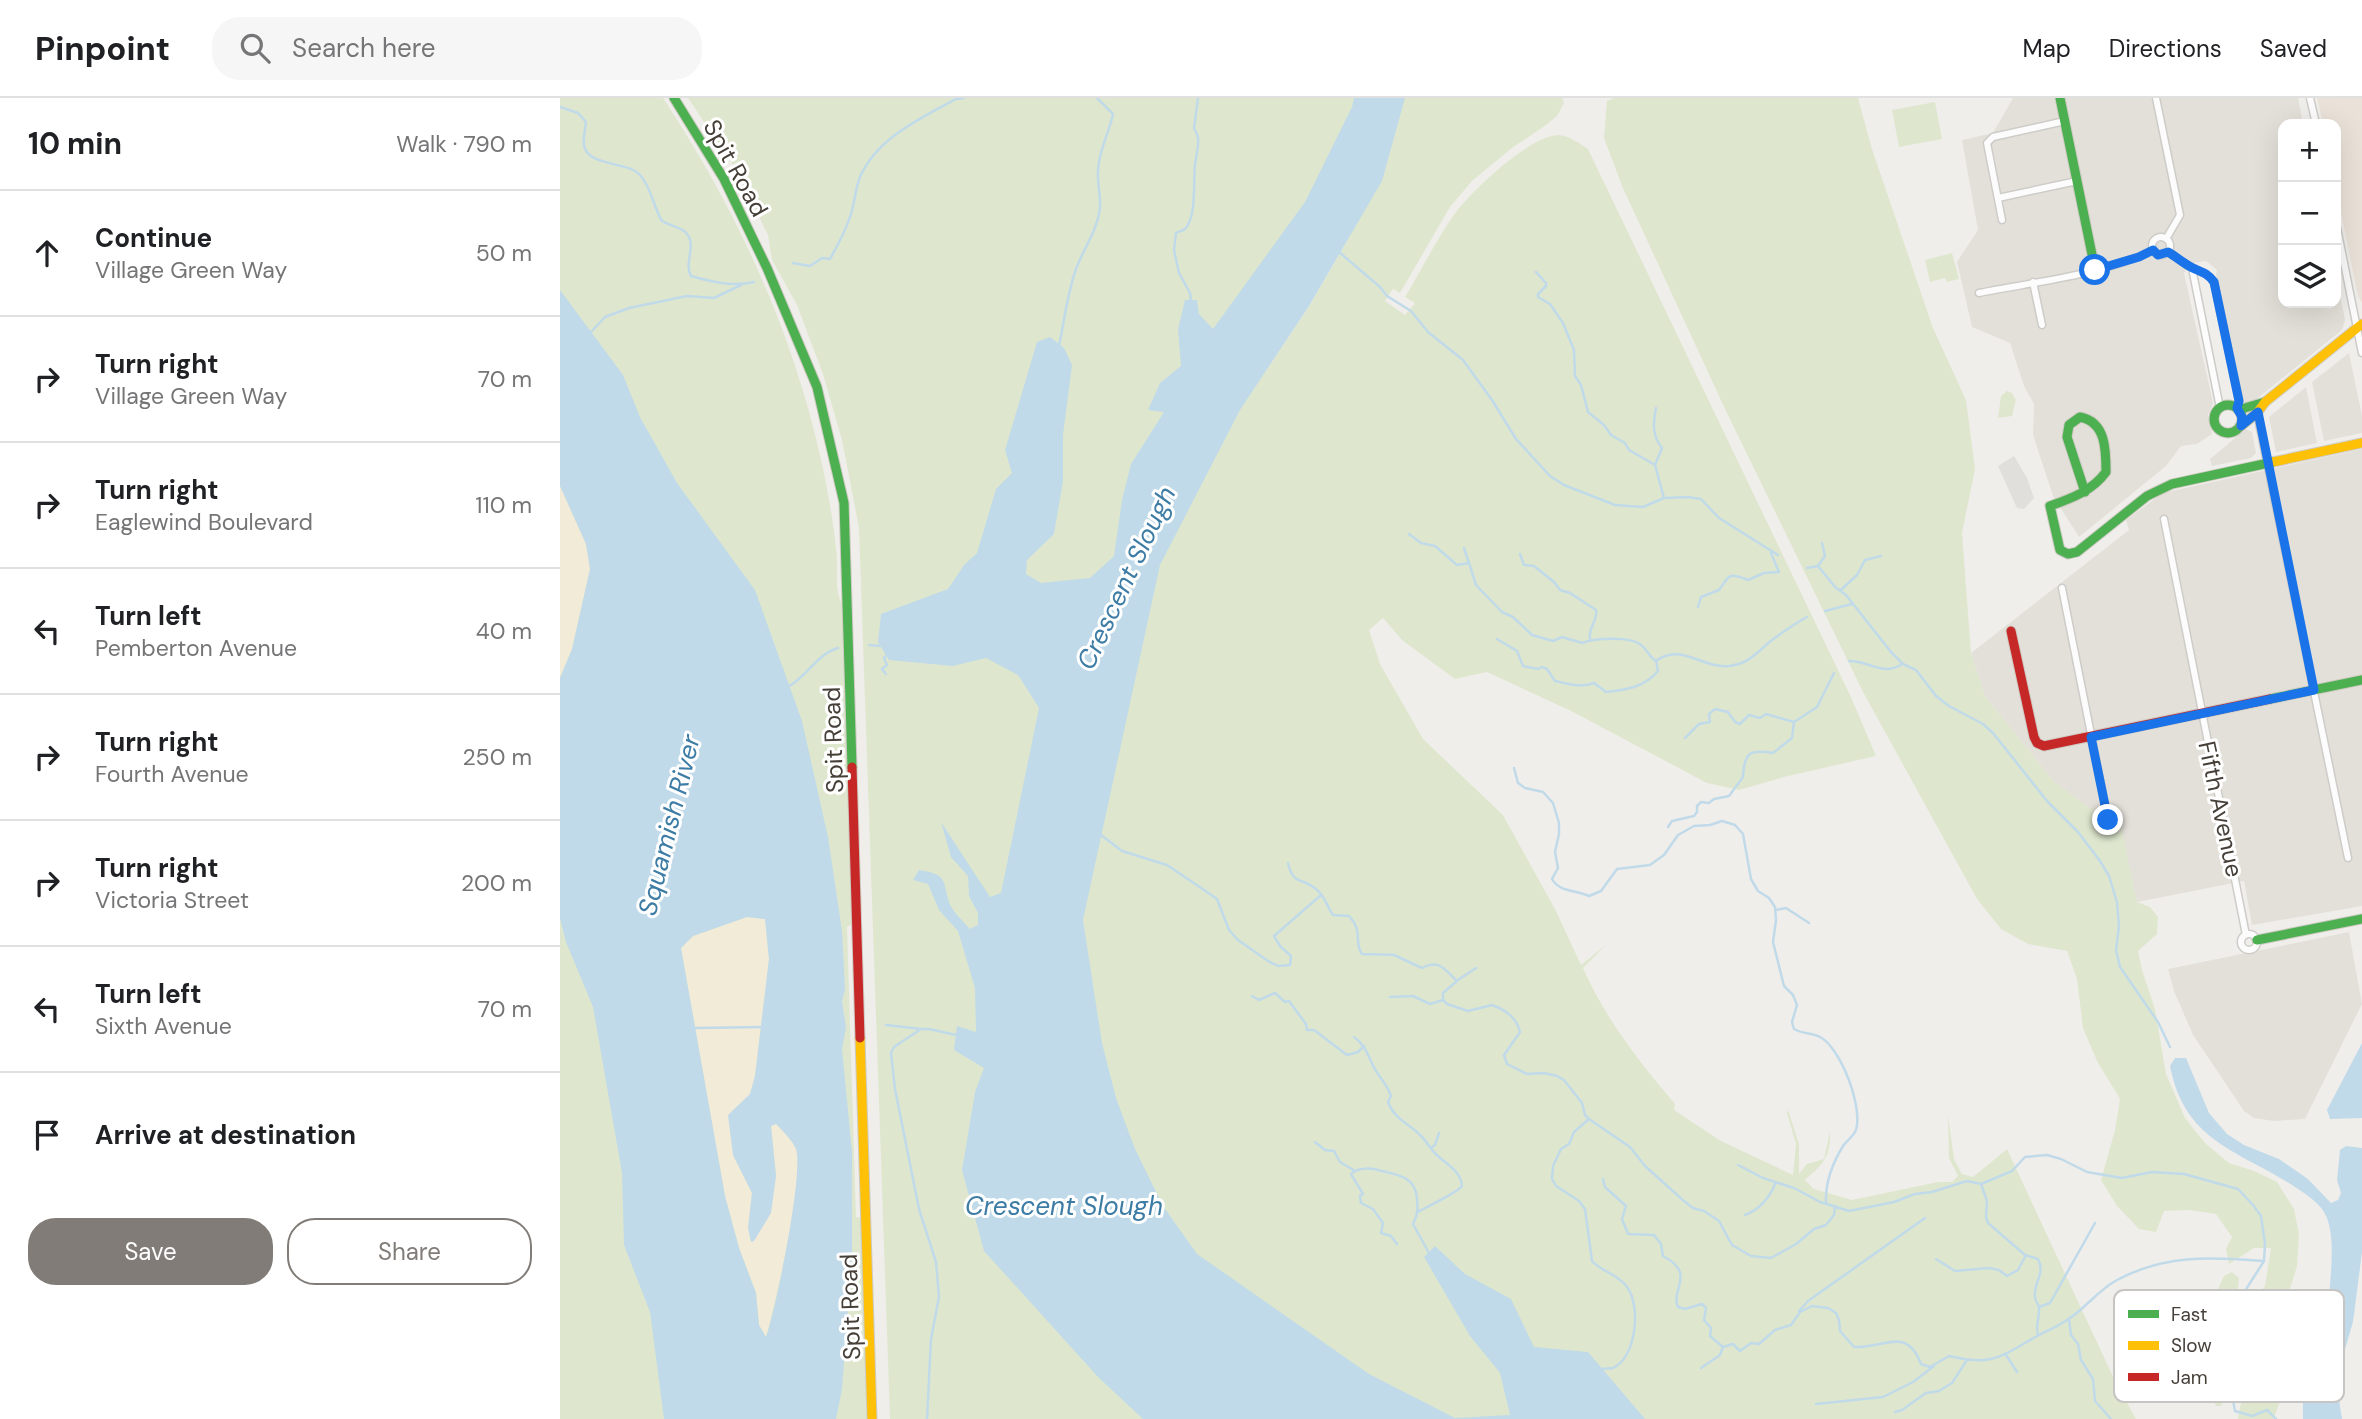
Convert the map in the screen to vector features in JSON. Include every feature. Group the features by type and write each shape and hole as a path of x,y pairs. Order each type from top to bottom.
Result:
{"street":[{"name":"Spit Road","path":"674,98 724,178 768,268 817,387 844,503 872,1419"},
{"path":"2060,98 2095,270"},
{"path":"2157,98 2180,215 2166,239"},
{"path":"2310,98 2315,119"},
{"path":"2003,220 1987,146 1990,139 2065,121"},
{"path":"1998,198 2077,181"},
{"path":"2161,237 2166,239 2170,245 2168,252 2158,255 2153,250 2155,240 2161,237"},
{"path":"2341,244 2360,326 2362,353"},
{"path":"1979,293 2095,270 2153,250"},
{"path":"2168,252 2192,268 2208,273 2214,282 2239,401 2241,426"},
{"path":"2192,268 2220,408 2214,419 2220,430 2231,433 2241,426 2258,412 2265,402 2360,326"},
{"path":"2033,282 2042,325"},
{"path":"2220,408 2229,405 2238,409 2265,402"},
{"path":"2258,412 2348,858"},
{"path":"2085,492 2066,431 2072,421 2080,417 2092,418 2099,424 2106,468 2101,479 2085,492 2050,506 2056,542 2060,550 2068,554 2077,552 2140,501 2161,488 2267,462 2362,443"},
{"name":"Fifth Avenue","path":"2164,519 2246,935"},
{"path":"2062,588 2108,820"},
{"path":"2011,631 2034,737 2045,747 2362,680"},
{"path":"2257,940 2362,919"},
{"path":"2246,935 2254,936 2257,940 2255,948 2245,949 2241,943 2246,935"}],"shaded area":[{"path":"2013,98 2298,98 2302,119 2278,119 2278,308 2341,308 2341,300 2345,320 2342,330 2253,402 2244,404 2240,397 2216,278 2217,270 2206,261 2193,263 2184,273 2213,403 2208,415 2212,434 2197,444 2181,446 2166,466 2079,537 2053,496 2033,435 2034,404 2024,386 2010,343 1972,327 1957,262 1978,230 1962,140 1993,133"},
{"path":"2317,98 2362,98 2362,303 2358,296 2341,213 2341,119 2322,119"},
{"path":"2349,353 2362,416 2362,433 2324,441 2312,382"},
{"path":"2306,387 2317,443 2276,452 2269,417"},
{"path":"2246,429 2252,432 2256,453 2251,458 2212,466 2210,459"},
{"path":"2362,449 2362,906 2252,925 2244,881 2137,902 2121,831 2054,782 1985,696 1971,653 2129,530 2126,520 2163,493"},
{"path":"2014,456 2027,478 2034,498 2024,509 2017,508 1998,466"},
{"path":"2349,932 2362,1004 2305,1119 2274,1121 2254,1118 2244,1111 2193,1035 2174,991 2168,969"}],"green space":[{"path":"560,98 663,98 714,182 758,269 793,361 820,455 837,556 838,593 843,606 852,924 847,927 856,1217 862,1218 867,1419 560,1419"},
{"path":"688,98 1562,98 1564,103 1557,116 1472,181 1450,207 1400,293 1393,289 1385,301 1405,315 1415,303 1405,297 1456,212 1503,165 1547,137 1559,135 1570,138 1588,149 1851,697 1876,756 1739,790 1707,783 1571,711 1487,672 1455,679 1402,640 1383,618 1369,630 1380,664 1423,739 1503,815 1556,911 1581,965 1606,945 1583,968 1613,1022 1636,1056 1675,1104 1674,1110 1721,1141 1793,1175 1796,1144 1787,1113 1792,1094 1788,1110 1799,1144 1799,1174 1807,1164 1824,1159 1830,1131 1825,1159 1805,1180 1814,1189 1852,1200 1938,1182 1952,1182 1958,1176 1949,1158 1948,1115 1954,1159 1962,1174 1973,1177 2007,1149 2114,1379 2114,1402 2127,1402 2136,1419 890,1419 859,528 842,440 823,374 797,305 772,260 768,235 733,165","holes":["1349,238 1309,306 1245,402"]},
{"path":"1614,98 1858,98 1872,149 1933,328 1966,400 1975,469 1962,533 1971,653 1985,696 2054,782 2122,831 2137,902 2150,907 2158,917 2157,934 2138,951 2155,1009 2166,1074 2185,1118 2205,1143 2229,1163 2277,1182 2294,1209 2299,1234 2297,1266 2290,1290 2262,1290 2265,1286 2271,1248 2254,1248 2229,1264 2226,1249 2232,1237 2216,1214 2189,1210 2164,1211 2156,1232 2139,1229 2117,1206 2101,1180 2115,1130 2120,1099 2097,1061 2083,1028 2077,979 2067,951 2028,944 2001,929 1977,899 1863,692 1725,409 1622,186 1604,138 1607,101"},
{"path":"1935,102 1942,139 1899,147 1892,110"},
{"path":"1952,253 1959,279 1947,282 1945,278 1930,282 1925,260"},
{"path":"2007,391 2012,393 2016,400 2012,416 1998,418 2001,396"},
{"path":"2232,1272 2239,1278 2238,1290 2217,1290 2224,1276"},
{"path":"2242,1402 2280,1402 2273,1419 2238,1419"}],"sand":[{"path":"560,486 586,544 590,569 572,649 560,678"},
{"path":"747,917 765,919 769,959 755,1076 733,1155 752,1193 748,1228 776,1176 771,1126 776,1123 792,1142 798,1163 788,1241 766,1337 759,1325 756,1293 739,1248 725,1196 681,948 693,936"}],"water":[{"name":"Crescent Slough","path":"1354,98 1405,98 1382,181 1309,306 1240,410 1160,565 1083,920 1102,1043 1116,1098 1135,1149 1163,1206 1197,1254 1369,1374 1455,1418 1510,1415 1500,1373 1470,1336 1424,1257 1435,1246 1465,1274 1511,1299 1534,1347 1588,1352 1645,1419 1143,1419 1098,1377 984,1251 962,1170 975,1092 984,1068 954,1050 957,1026 976,1032 975,988 958,931 939,910 928,884 913,880 919,870 939,876 955,912 970,929 978,925 978,913 969,896 968,876 951,857 941,822 990,897 1001,893 1039,708 1018,675 986,658 953,666 889,660 878,642 881,614 948,589 964,565 977,553 996,489 1012,473 1005,450 1037,342 1050,337 1064,348 1072,365 1063,435 1063,481 1054,534 1027,560 1026,574 1041,583 1090,578 1114,556 1122,500 1131,464 1164,412 1148,410 1160,383 1181,366 1178,329 1185,300 1197,300 1199,314 1213,329 1305,202"},
{"name":"Squamish River","path":"560,290 623,375 640,417 677,483 755,590 802,721 828,837 842,931 845,989 842,1002 846,1027 842,1049 852,1152 852,1255 842,1389 836,1419 664,1419 650,1312 624,1245 622,1173 593,1007 566,942 560,918 560,678 572,649 590,569 586,544 560,486","holes":["747,917 765,919 769,959 755,1076 750,1094 728,1115 733,1155 752,1193 748,1228 751,1242 771,1213 776,1176 771,1126 776,1124 796,1149 793,1211 766,1337 759,1325 756,1293 739,1248 725,1196 681,948 693,936"]},
{"path":"2362,1043 2362,1118 2330,1119 2327,1110"},
{"path":"2175,1058 2186,1058 2209,1113 2227,1134 2244,1145 2279,1159 2308,1179 2331,1203 2338,1200 2341,1193 2337,1180 2340,1150 2346,1146 2362,1148 2362,1252 2353,1322 2344,1353 2344,1290 2330,1290 2331,1237 2323,1211 2304,1193 2217,1142 2201,1128 2177,1092 2170,1066"},
{"path":"2303,1402 2339,1402 2342,1419 2303,1419"}],"waterway":[{"path":"793,263 810,266 822,258 830,259 849,220 860,177 877,151 901,130 956,99 964,98"},
{"path":"1059,346 1072,281 1096,225 1100,208 1099,163 1113,114 1097,98"},
{"path":"1191,301 1190,293 1179,273 1174,250 1176,233 1185,229 1189,223 1193,207 1198,141 1194,128 1198,98"},
{"path":"560,107 578,113 586,122 584,145 587,152 592,157 640,175 662,221 684,231 688,236 691,247 691,276 730,284 754,282"},
{"path":"1339,252 1387,296 1411,311 1428,332 1463,360 1516,439 1550,476 1564,485 1615,505 1643,507 1664,498 1701,499 1719,518 1778,555"},
{"path":"1536,272 1546,283 1538,297 1550,304 1563,323 1574,350 1575,376 1581,385 1588,412 1604,425 1611,435 1625,443 1629,450 1655,465"},
{"path":"590,333 605,317 629,308 687,296 714,298 741,285"},
{"path":"1656,408 1654,429 1662,448 1655,465 1664,498"},
{"path":"1409,534 1421,543 1435,546 1457,565 1469,563 1476,585 1502,612 1513,617 1532,635 1553,641 1562,637 1582,643 1595,640 1629,640 1643,647 1656,661 1658,671 1641,684 1606,692 1594,683 1580,685 1555,681 1547,669 1523,666 1517,651 1497,639"},
{"path":"1818,566 1825,556 1822,543"},
{"path":"1464,548 1469,563"},
{"path":"1698,607 1701,597 1719,590 1730,576 1748,580 1764,573 1779,572 1771,553"},
{"path":"1520,554 1524,565 1534,566 1560,590 1570,593 1596,610 1590,639"},
{"path":"1841,590 1857,575 1865,560 1881,556"},
{"path":"1807,568 1818,566 1835,587 1846,595 1891,652 1903,664 1916,670 1936,696 1983,724 1993,733 2047,801 2078,832 2100,861 2109,876 2117,902 2119,926 2116,950 2120,967 2158,1022 2170,1047"},
{"path":"1825,611 1852,604"},
{"path":"1656,661 1674,654 1719,666 1735,665 1749,659 1807,617"},
{"path":"869,645 882,646"},
{"path":"786,688 800,679 823,656 838,648"},
{"path":"886,674 882,669 887,665 884,658 889,653"},
{"path":"1849,661 1889,669 1902,664"},
{"path":"1685,738 1699,724 1710,722 1709,714 1715,709 1728,712 1735,722 1740,724 1749,715 1760,718 1766,714 1794,722 1817,707 1834,673"},
{"path":"1668,827 1672,821 1694,816 1701,802 1709,803 1714,799 1729,796 1743,777 1747,757 1754,752 1773,753 1792,738 1794,722"},
{"path":"1514,768 1518,783 1525,788 1543,792 1553,803 1559,834 1555,852 1558,868 1552,879 1568,890 1589,896 1601,891 1617,869 1650,865 1664,855 1678,835 1694,826 1722,821 1735,825 1743,834 1751,879 1758,891 1769,898 1775,907 1773,942 1784,986 1793,995 1797,1005 1792,1022 1794,1029 1820,1037 1828,1043 1842,1065 1853,1093 1856,1130 1843,1146 1833,1166 1828,1180 1826,1203"},
{"path":"1101,835 1122,851 1167,865 1217,899 1229,930 1238,940 1278,966 1290,965 1291,956 1274,936 1321,895"},
{"path":"1288,863 1296,878 1320,892 1333,915 1349,916 1356,927 1362,954 1394,955 1422,968 1438,965 1457,981 1443,993 1443,1000 1447,1004 1468,1011 1492,1005 1510,1015 1520,1032 1504,1055 1507,1064 1527,1074 1544,1073 1564,1080 1582,1103 1589,1119 1630,1147 1645,1166 1684,1201 1719,1221 1732,1245 1751,1256 1771,1258 1796,1244 1814,1229 1826,1225 1834,1215 1835,1206"},
{"path":"1776,910 1786,908 1809,923"},
{"path":"1458,980 1476,968"},
{"path":"1252,996 1259,1000 1275,993 1285,1002 1289,1001 1306,1024 1307,1030 1314,1030 1347,1055 1358,1052 1364,1046"},
{"path":"1390,997 1413,996 1430,1004 1443,1000"},
{"path":"886,1025 921,1029"},
{"path":"694,1028 764,1027"},
{"path":"927,1419 931,1339 939,1297 936,1262 919,1209 895,1089 891,1053 894,1047 921,1029 956,1035"},
{"path":"1354,1037 1365,1048 1388,1089 1391,1096 1388,1102 1394,1113 1422,1137 1434,1153 1457,1173 1461,1181 1462,1186 1459,1189 1418,1212"},
{"path":"1589,1119 1574,1132 1569,1144 1561,1149 1553,1166 1552,1179 1556,1186 1579,1201 1585,1209 1592,1261 1627,1287 1634,1306 1634,1330 1627,1353 1613,1368 1602,1369"},
{"path":"1432,1147 1439,1133"},
{"path":"1315,1142 1325,1150 1334,1151 1340,1162 1355,1171"},
{"path":"1738,1165 1820,1202 1849,1211 1894,1202 1967,1181 1981,1184 2012,1171 2025,1157 2047,1155 2087,1172 2122,1178 2152,1172 2184,1174 2238,1189 2261,1216 2265,1244 2264,1261 2246,1290"},
{"path":"1355,1171 1375,1169 1410,1181 1416,1191 1417,1202 1417,1214 1413,1224 1429,1253"},
{"path":"1355,1171 1351,1174 1363,1194 1360,1196 1361,1203 1373,1209 1383,1223 1381,1233 1391,1236 1397,1244"},
{"path":"1603,1179 1605,1187 1626,1206 1622,1219 1628,1234 1654,1235 1661,1244 1663,1256 1679,1269 1681,1275 1676,1300 1678,1307 1685,1309 1702,1304 1706,1308 1704,1320 1711,1328 1710,1336 1723,1347 1733,1344 1740,1351 1751,1343 1759,1344 1775,1330 1791,1325 1800,1312 1812,1306 1828,1308 1836,1313 1840,1331 1854,1347 1901,1342 1915,1352 1921,1364 1930,1367 1949,1356 1987,1360 2006,1354 2061,1324 2110,1284 2135,1272 2189,1259 2264,1261"},
{"path":"1745,1215 1764,1202 1776,1182"},
{"path":"1981,1184 1987,1201 1988,1223 2025,1255 2038,1259 2040,1264 2035,1292 2039,1307 2038,1335"},
{"path":"1799,1311 1808,1301 1925,1218"},
{"path":"2039,1307 2050,1303 2095,1223"},
{"path":"1936,1259 1955,1271 1988,1268 1999,1270 2007,1276 2018,1270 2026,1255"},
{"path":"2069,1320 2071,1335 2078,1344 2081,1360 2093,1379 2095,1401 2111,1419"},
{"path":"1701,1368 1720,1355 1723,1347"},
{"path":"2006,1355 2017,1372"},
{"path":"1895,1412 1926,1393 1939,1391 1952,1383 1967,1360"},
{"path":"1816,1404 1883,1397 1913,1382 1934,1366"},
{"path":"2233,1402 2235,1411 2252,1416 2267,1410 2276,1419"}],"traffic: fast":[{"path":"674,98 724,179 767,268 817,387 844,503 852,767"},
{"path":"2060,98 2095,269"},
{"path":"2238,410 2265,402"},
{"path":"2228,405 2238,409 2242,419 2238,429 2228,433 2218,429 2214,419 2218,409 2228,405"},
{"path":"2085,492 2067,437 2069,425 2080,417 2089,420 2100,431 2105,446 2106,472 2088,489 2081,493 2074,497 2050,506 2060,550 2068,554 2077,552 2147,496 2172,484 2273,462"},
{"path":"2270,699 2362,680"},
{"path":"2257,940 2362,919"}],"traffic: slow":[{"path":"2241,426 2257,413 2265,402 2362,324"},
{"path":"2273,462 2362,443"},
{"path":"860,1038 872,1419"}],"traffic: jam":[{"path":"2011,631 2034,737 2037,743 2044,746 2270,699"},
{"path":"852,767 860,1038"}],"route":[{"path":"2095,270 2153,250 2158,255 2168,252 2192,268 2208,273 2214,282 2239,401 2237,408 2242,417 2241,426 2258,412 2314,690 2091,737 2108,820"}]}
